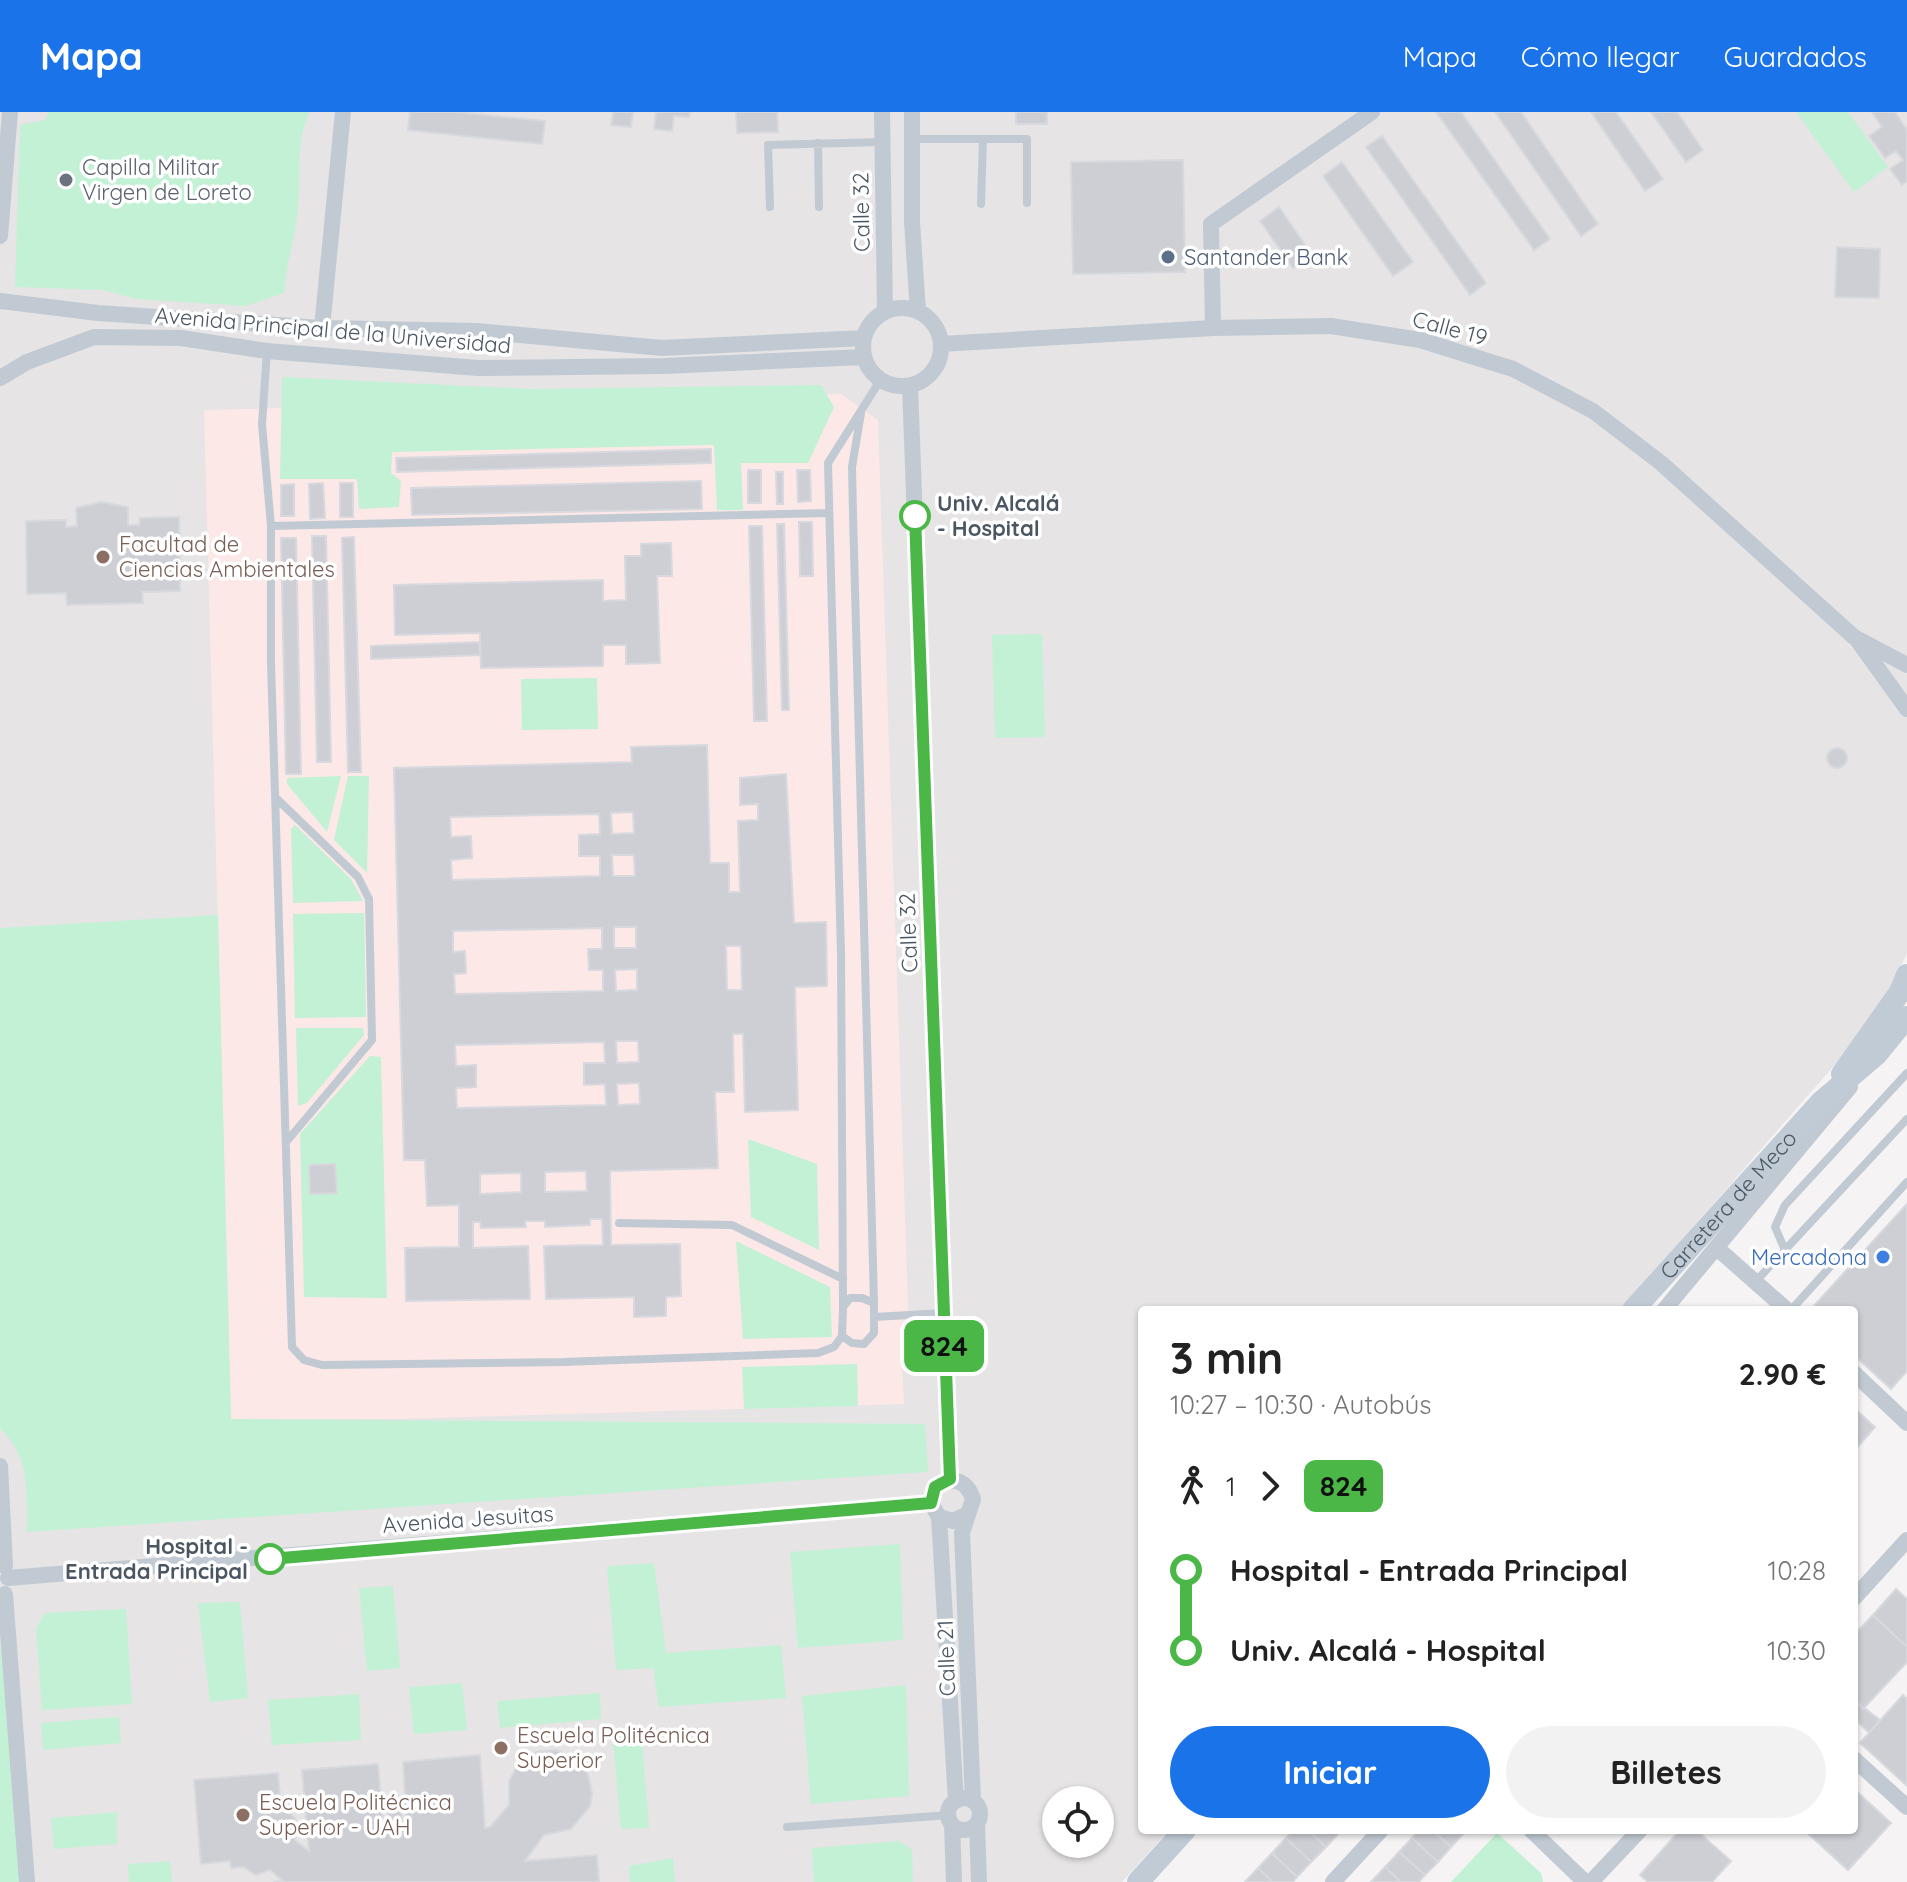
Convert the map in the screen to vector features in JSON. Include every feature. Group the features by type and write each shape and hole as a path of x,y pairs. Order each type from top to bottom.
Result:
{"street":[{"path":"0,236 10,112"},
{"path":"322,328 343,112"},
{"name":"Calle 32","path":"882,112 885,312"},
{"path":"912,112 918,311"},
{"path":"1213,328 1211,224 1372,112"},
{"name":"Avenida Principal de la Universidad","path":"0,301 98,313 322,328 477,331 662,348 864,338"},
{"path":"895,308 918,311 933,325 941,344 940,355 929,374 910,385 890,384 881,379 864,357 864,338 868,327 885,312 895,308"},
{"name":"Calle 19","path":"941,344 1213,328 1331,326 1420,340 1513,369 1593,411 1650,454 1854,637 1907,709"},
{"name":"Avenida Principal de la Universidad","path":"0,378 27,362 94,337 181,338 267,351 478,368 664,366 864,357"},
{"name":"Calle 32","path":"910,385 950,1479"},
{"name":"Calle 19","path":"1854,637 1907,665"},
{"name":"Carretera de Meco","path":"1637,1306 1822,1101 1900,992 1907,975"},
{"name":"Carretera de Meco","path":"1822,1101 1876,1055 1907,1017"},
{"path":"1668,1306 1876,1055"},
{"path":"1718,1249 1784,1306"},
{"path":"1858,1377 1907,1423"},
{"path":"0,1466 4,1580 27,1882"},
{"path":"950,1479 966,1484 973,1499 968,1514 953,1521 935,1510 935,1487 950,1479"},
{"name":"Avenida Jesuitas","path":"4,1580 935,1510"},
{"name":"Calle 21","path":"935,1510 954,1882"},
{"name":"Calle 21","path":"968,1514 962,1533 973,1801 980,1816 977,1824"},
{"path":"1858,1594 1907,1540"},
{"path":"1858,1763 1907,1807"},
{"path":"973,1801 952,1813 964,1830 977,1824 979,1882"},
{"path":"1138,1882 1181,1834"},
{"path":"1333,1882 1377,1834"},
{"path":"1535,1834 1585,1882"},
{"path":"1591,1882 1636,1834"}],"lane":[{"path":"912,139 1027,139 1027,203"},
{"path":"981,204 983,139"},
{"path":"770,207 768,145 883,142"},
{"path":"818,143 819,207"},
{"path":"267,351 262,424 271,526 271,663 278,799 289,1327 292,1347 304,1360 322,1365 563,1362 818,1353 834,1347 842,1336 841,953 828,463 881,379"},
{"path":"842,1336 852,1343 864,1344 874,1333 852,467 862,408"},
{"path":"271,526 829,513"},
{"path":"278,799 358,877 369,899 372,1040 287,1141"},
{"path":"1785,1250 1775,1227 1785,1205 1907,1073"},
{"path":"1756,1281 1907,1119"},
{"path":"1793,1306 1907,1182"},
{"path":"619,1223 732,1225 843,1279"},
{"path":"843,1307 850,1298 862,1298 874,1303"},
{"path":"874,1317 943,1313"},
{"path":"787,1827 952,1813"}],"shaded area":[{"path":"0,112 1907,112 1907,953 1890,990 1838,1061 1624,1306 1138,1306 1138,1834 1165,1834 1122,1882 0,1882"},
{"path":"841,394 878,420 909,1331 901,1341 904,1404 396,1419 231,1419 204,410"}],"green space":[{"path":"49,112 310,112 300,146 297,217 284,293 246,306 137,299 103,290 15,287 20,125 45,120"},
{"path":"1796,112 1848,112 1888,167 1854,192"},
{"path":"282,377 532,389 821,385 834,407 808,463 741,463 743,510 717,510 714,445 392,452 391,473 401,481 399,507 359,509 357,479 280,479"},
{"path":"1042,634 1045,737 995,738 992,635"},
{"path":"597,678 598,729 522,730 521,679"},
{"path":"341,776 327,832 287,784 287,778"},
{"path":"348,776 369,776 367,873 334,840"},
{"path":"295,825 351,879 363,901 293,903 291,829"},
{"path":"364,913 366,1017 295,1018 293,914"},
{"path":"218,915 231,1419 925,1424 928,1472 27,1532 22,1464 18,1452 0,1428 0,928"},
{"path":"296,1028 363,1028 364,1035 307,1103 298,1106"},
{"path":"370,1056 381,1057 387,1298 304,1297 300,1134"},
{"path":"748,1139 817,1164 819,1250 751,1217"},
{"path":"736,1241 830,1287 832,1337 743,1339"},
{"path":"857,1364 858,1406 744,1409 742,1367"},
{"path":"900,1544 903,1640 798,1648 790,1552"},
{"path":"654,1563 666,1653 781,1645 786,1698 659,1707 653,1668 616,1670 607,1566"},
{"path":"393,1586 400,1668 367,1671 359,1588"},
{"path":"240,1602 248,1698 210,1702 198,1603"},
{"path":"126,1609 132,1704 42,1710 36,1629 45,1613"},
{"path":"0,1640 20,1882 0,1882"},
{"path":"462,1683 467,1730 414,1734 409,1687"},
{"path":"906,1685 909,1796 811,1804 802,1696"},
{"path":"600,1693 601,1719 500,1728 497,1701"},
{"path":"359,1694 361,1740 272,1745 268,1700"},
{"path":"119,1717 121,1743 43,1750 41,1723"},
{"path":"641,1728 649,1828 621,1829 612,1730"},
{"path":"117,1812 117,1844 54,1849 51,1818"},
{"path":"1498,1834 1541,1873 1543,1882 1451,1882"},
{"path":"899,1841 912,1850 913,1882 814,1882 812,1848"},
{"path":"673,1858 675,1882 630,1882 629,1866"},
{"path":"170,1861 172,1882 129,1882 128,1864"}],"building":[{"path":"410,112 457,112 545,121 542,144 408,130"},
{"path":"613,112 633,112 631,127 611,125"},
{"path":"656,112 690,112 689,117 674,116 672,131 654,129"},
{"path":"736,112 777,112 778,132 737,133"},
{"path":"1016,112 1047,112 1047,124 1016,124"},
{"path":"1436,112 1461,112 1550,239 1534,250"},
{"path":"1495,112 1521,112 1598,224 1581,236"},
{"path":"1591,112 1616,112 1663,179 1645,191"},
{"path":"1651,112 1677,112 1703,150 1686,162"},
{"path":"1872,112 1895,112 1907,130 1907,181 1902,185 1890,169 1903,160 1896,151 1885,158 1869,136 1882,127"},
{"path":"1382,136 1486,283 1470,295 1366,147"},
{"path":"1183,160 1185,272 1073,274 1071,162"},
{"path":"1342,162 1413,262 1393,276 1323,176"},
{"name":"Capilla Militar Virgen de Loreto","path":"59,173 74,175 73,186 57,184"},
{"path":"1279,207 1312,255 1293,268 1260,221"},
{"path":"1837,247 1880,249 1879,298 1835,297"},
{"path":"711,449 711,463 397,472 396,458"},
{"path":"748,470 761,470 761,503 748,503"},
{"path":"797,470 810,470 811,501 798,502"},
{"path":"776,472 783,472 783,504 777,504"},
{"path":"701,481 702,509 412,515 411,488"},
{"path":"323,483 325,518 310,519 309,484"},
{"path":"340,483 353,483 353,517 340,517"},
{"path":"294,484 294,516 281,516 281,485"},
{"name":"Facultad de Ciencias Ambientales","path":"101,502 128,507 128,525 139,525 140,518 179,517 180,591 142,592 143,603 67,605 66,593 27,594 26,521 66,520 66,527 77,526 76,508"},
{"path":"799,522 812,522 813,576 800,576"},
{"path":"777,524 784,524 789,710 782,710"},
{"path":"749,526 762,526 767,721 754,721"},
{"path":"312,536 326,536 331,762 317,762"},
{"path":"354,537 361,772 348,772 342,538"},
{"path":"281,538 296,538 301,774 286,774"},
{"path":"671,543 672,576 657,576 660,663 626,664 626,645 603,645 603,666 481,668 480,633 395,635 394,585 603,580 603,601 626,600 625,556 641,556 641,544"},
{"path":"480,642 480,655 371,659 371,646"},
{"path":"707,745 710,863 729,863 729,892 740,892 738,821 758,820 758,804 740,805 740,778 786,774 794,923 826,922 827,986 795,987 798,1110 745,1112 743,1034 733,1034 734,1092 715,1092 718,1168 610,1171 611,1245 680,1244 681,1296 666,1297 666,1316 634,1317 634,1297 546,1299 544,1246 603,1245 602,1219 590,1219 590,1225 545,1227 545,1221 525,1221 526,1227 481,1228 480,1222 473,1222 473,1248 528,1246 530,1299 406,1301 405,1248 459,1247 459,1205 427,1206 425,1160 404,1160 394,768 632,762 631,747","holes":["633,812 634,833 612,834 611,813","599,814 600,834 579,835 579,856 600,856 600,876 452,880 451,860 472,858 471,836 451,837 450,817","612,855 634,855 635,876 613,876","614,927 636,927 636,948 614,948","602,928 602,949 588,949 589,970 603,970 603,991 455,994 454,974 466,973 465,951 453,952 453,931","726,946 741,946 742,990 727,990","637,969 637,990 616,991 615,970","616,1041 638,1041 639,1062 617,1063","604,1042 605,1063 584,1063 584,1085 605,1084 606,1105 457,1108 456,1088 476,1087 476,1065 456,1066 455,1045","639,1083 640,1104 618,1105 617,1084","586,1171 587,1191 545,1192 545,1172","521,1173 521,1192 480,1194 480,1174"]},
{"path":"1837,748 1844,751 1847,758 1844,765 1837,768 1830,765 1827,758 1830,751"},
{"path":"335,1164 337,1193 310,1194 309,1165"},
{"name":"Mercadona","path":"1907,1204 1907,1371 1891,1389 1858,1359 1858,1306 1814,1306"},
{"path":"1858,1412 1875,1427 1858,1446"},
{"path":"1896,1589 1907,1599 1907,1647 1873,1615"},
{"path":"1873,1615 1907,1647 1907,1662 1863,1709 1858,1704 1858,1631"},
{"path":"1903,1695 1907,1699 1907,1786 1860,1743"},
{"path":"1858,1703 1880,1720 1869,1733 1858,1722"},
{"name":"Escuela Politécnica Superior - UAH","path":"556,1750 576,1759 588,1774 592,1793 590,1806 571,1829 544,1835 525,1861 597,1855 599,1882 273,1882 283,1881 270,1870 256,1875 243,1867 231,1868 230,1861 201,1864 194,1780 278,1773 281,1810 288,1810 296,1820 298,1829 295,1840 309,1851 302,1770 378,1764 384,1834 390,1830 387,1799 400,1797 403,1829 407,1832 403,1762 480,1755 485,1828 490,1827 509,1805 509,1781 519,1763 536,1752"},
{"path":"1858,1793 1891,1823 1848,1870 1808,1834 1858,1834"},
{"path":"1290,1834 1312,1834 1326,1847 1311,1862 1286,1838"},
{"path":"1312,1834 1338,1834 1326,1847"},
{"path":"1416,1834 1436,1834 1451,1847 1438,1862 1412,1838"},
{"path":"1436,1834 1463,1834 1451,1847"},
{"path":"1676,1834 1701,1834 1731,1861 1712,1882 1648,1882 1640,1875"},
{"path":"1286,1838 1311,1862 1297,1877 1272,1853"},
{"path":"1412,1838 1438,1862 1425,1875 1399,1852"},
{"path":"1399,1852 1425,1875 1419,1882 1401,1882 1385,1867"},
{"path":"1272,1853 1297,1877 1293,1882 1273,1882 1258,1868"},
{"path":"1385,1867 1401,1882 1371,1882"},
{"path":"1258,1868 1273,1882 1245,1882"}],"bus line":[{"name":"824","path":"270,1559 931,1503 935,1487 950,1479 915,516"}],"place":[{"name":"Capilla Militar Virgen de Loreto","path":"66,180"},
{"name":"Santander Bank","path":"1168,257"},
{"name":"Univ. Alcalá - Hospital","path":"915,516"},
{"name":"Facultad de Ciencias Ambientales","path":"103,557"},
{"name":"Mercadona","path":"1883,1257"},
{"name":"Hospital - Entrada Principal","path":"270,1559"},
{"name":"Escuela Politécnica Superior","path":"501,1748"},
{"name":"Escuela Politécnica Superior - UAH","path":"243,1815"}]}
